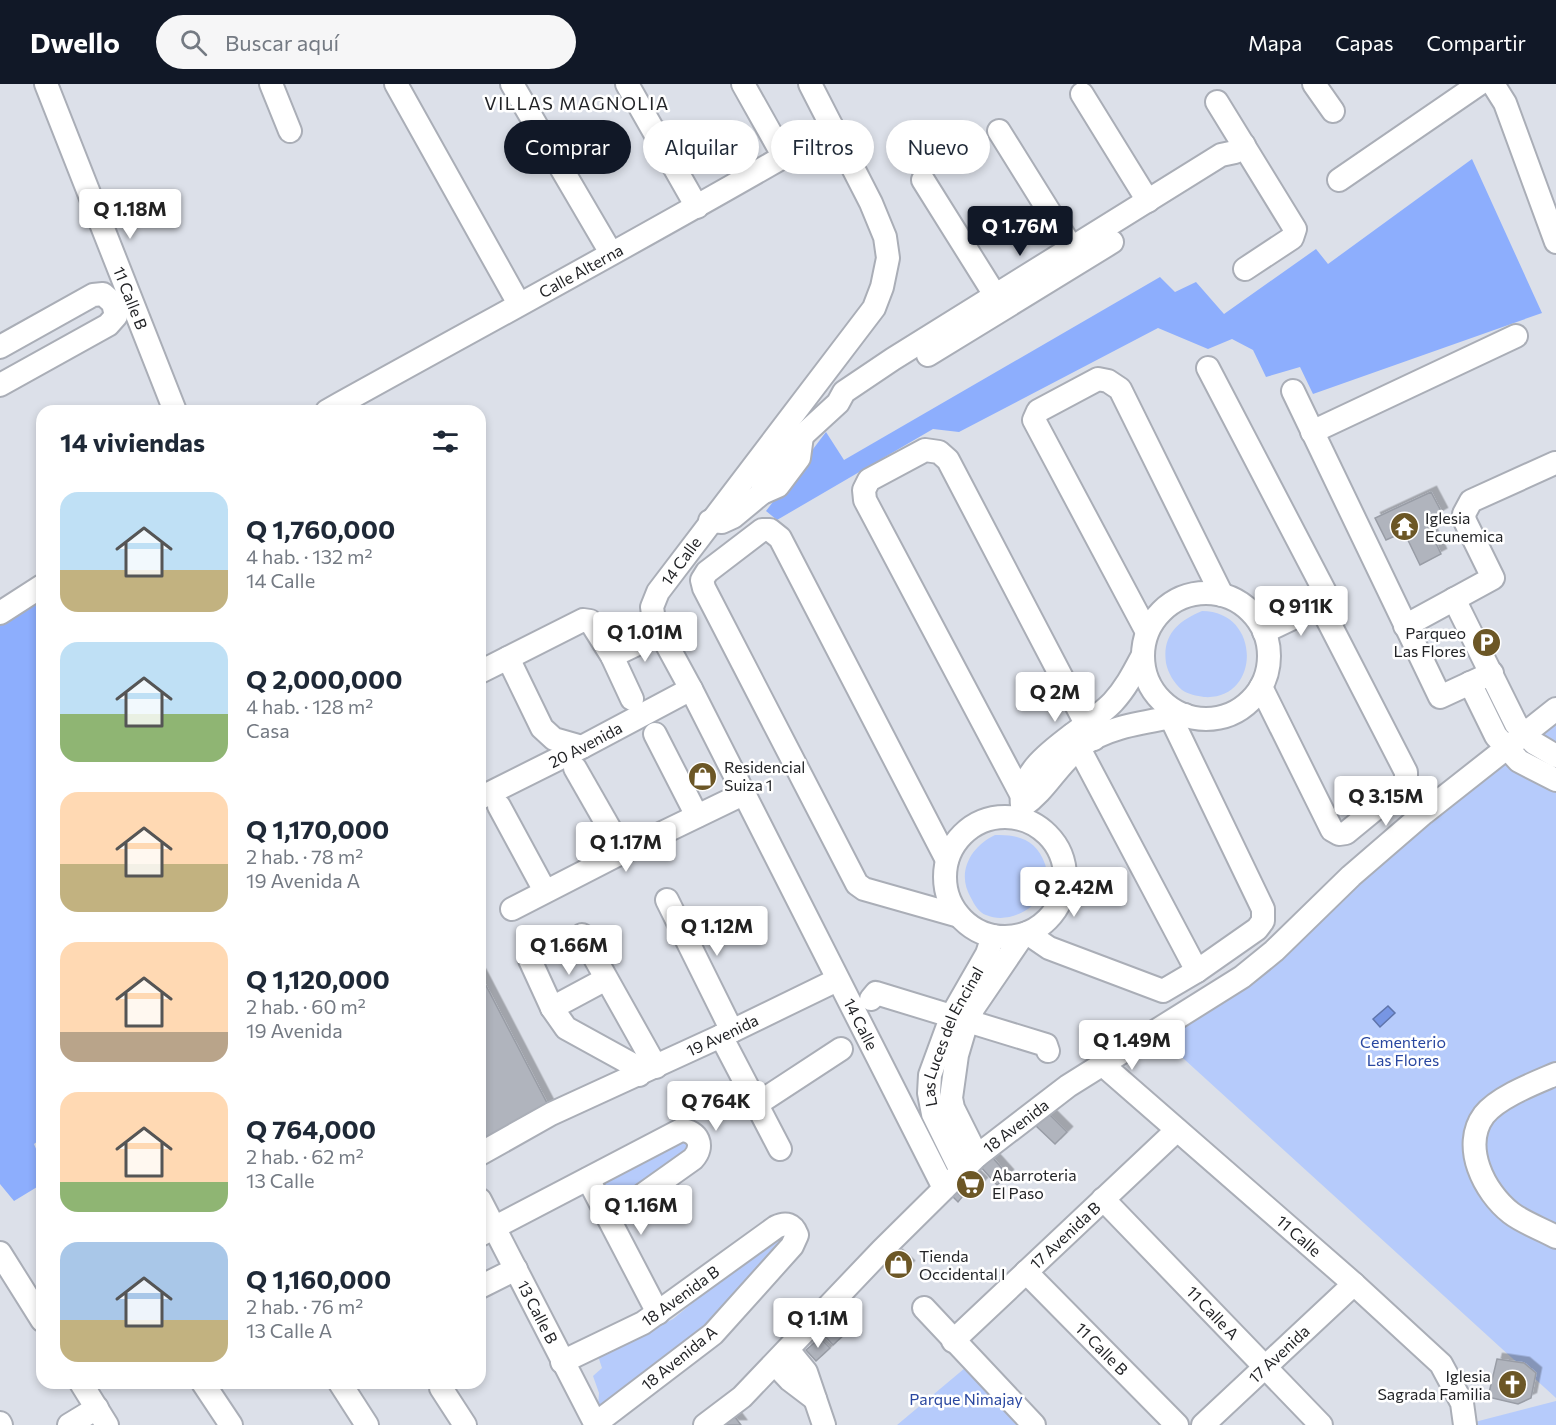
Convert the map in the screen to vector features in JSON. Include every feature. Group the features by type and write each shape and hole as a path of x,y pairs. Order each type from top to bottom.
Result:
{"street":[{"name":"11 Calle B","path":"46,84 174,405"},
{"path":"270,84 290,130"},
{"path":"396,84 519,304"},
{"path":"512,84 611,253"},
{"path":"627,84 697,207"},
{"path":"743,84 771,134"},
{"name":"14 Calle","path":"810,84 829,120"},
{"path":"1314,84 1333,111"},
{"path":"1340,180 1479,84"},
{"path":"1493,84 1505,103 1556,242"},
{"path":"1082,94 1148,201"},
{"path":"1217,102 1240,149 1295,229 1292,238 1245,269"},
{"path":"999,131 1077,255"},
{"path":"710,521 722,522 733,517 762,493 778,486 800,458 802,436 838,403 852,402 897,365 994,296 1077,255 1148,201 1221,155 1240,149"},
{"path":"897,365 1228,165 1240,149"},
{"name":"Calle Alterna","path":"338,405 771,164"},
{"name":"14 Calle","path":"856,174 885,237 888,258 882,287 874,308 710,521 658,592 652,607 654,621 660,633 691,689 944,1188"},
{"path":"923,180 994,296"},
{"path":"0,347 93,295 103,294 113,303 116,316 108,325 0,385"},
{"path":"1312,432 1516,336"},
{"path":"1209,368 1325,592 1325,598 1320,605 1264,632"},
{"path":"1147,632 1035,420 1038,411 1098,379 1108,381 1120,389 1222,595"},
{"path":"1293,392 1440,697 1492,674"},
{"path":"1143,655 1129,682 1083,736 1037,765 1025,783 1020,806 1003,817 988,819 974,825 962,834 953,846 947,860 945,879 949,898 959,915 973,928 993,936 1012,937 1025,934 1043,924 1056,909 1063,892 1065,873 1060,854 1050,838 1035,825 1020,806 865,500 864,490 869,480 925,450 939,452 948,460 1083,736 1197,971"},
{"path":"1405,626 1493,578 1467,527 1464,514 1471,501 1555,463"},
{"path":"947,860 780,538 770,530 762,530 707,572 702,580 704,588 857,884 864,889 959,915"},
{"path":"0,613 36,590"},
{"path":"1025,934 1049,948 1163,991 1197,971 1257,929 1263,921 1263,909 1178,716 1154,692 1145,674 1143,655 1147,632 1159,613 1178,599 1200,593 1222,595 1240,603 1254,616 1264,632 1268,650 1267,669 1261,687 1250,701 1236,711 1219,717 1202,719 1178,716 1149,720 1083,736"},
{"path":"1454,599 1516,724 1534,743 1556,756"},
{"path":"1261,687 1332,830 1339,834 1346,833 1402,787 1406,780 1406,772 1320,605"},
{"path":"486,669 583,620 591,621 612,656 632,699"},
{"path":"612,656 660,633"},
{"path":"508,658 542,728 579,757 623,852"},
{"path":"1470,683 1496,736 1519,761 1556,780"},
{"name":"20 Avenida","path":"489,802 579,757 691,689"},
{"name":"18 Avenida","path":"705,1425 742,1397 882,1250 969,1163 1068,1086 1242,977 1274,951 1359,869 1424,813 1556,710"},
{"path":"655,734 697,816"},
{"path":"512,909 743,794"},
{"path":"489,802 545,891"},
{"path":"667,900 757,1104 780,1149"},
{"name":"Las Luces del Encinal","path":"959,1018 1025,934"},
{"path":"582,935 606,979 647,1071"},
{"name":"Las Luces del Encinal","path":"969,1163 943,1111 951,1089 957,1055 959,1018 993,936"},
{"path":"530,960 552,1008 566,1028 647,1071"},
{"path":"552,1008 606,979"},
{"name":"19 Avenida","path":"486,1151 550,1114 727,1034 837,980"},
{"path":"871,999 876,993 1046,1045 1048,1051"},
{"path":"757,1104 841,1049"},
{"name":"11 Calle","path":"1103,1065 1442,1364 1462,1403 1465,1425"},
{"path":"1556,1074 1523,1088 1492,1108 1485,1114 1475,1136 1475,1155 1481,1174 1493,1195 1511,1214 1556,1237"},
{"path":"487,1231 681,1130 695,1134 700,1144 699,1152 693,1159 609,1218"},
{"name":"17 Avenida B","path":"953,1341 1177,1130"},
{"path":"588,1179 658,1313"},
{"name":"11 Calle A","path":"1103,1199 1321,1425"},
{"name":"18 Avenida B","path":"562,1362 643,1323 776,1227 789,1224 794,1228"},
{"name":"18 Avenida A","path":"595,1425 713,1334 792,1246 797,1235 794,1228"},
{"name":"13 Calle B","path":"487,1231 516,1269 595,1425"},
{"path":"0,1253 36,1310"},
{"path":"486,1284 516,1269"},
{"name":"11 Calle B","path":"1026,1272 1177,1425"},
{"name":"17 Avenida","path":"1203,1425 1354,1284"},
{"path":"924,1308 1034,1425"},
{"path":"782,1357 790,1380 815,1399 824,1425"},
{"path":"69,1425 102,1417 85,1389"},
{"path":"207,1389 231,1425"},
{"path":"344,1389 367,1425"},
{"path":"442,1389 465,1425"}],"green space":[{"path":"1202,611 1222,615 1236,625 1244,639 1247,655 1244,672 1236,685 1223,694 1204,697 1187,693 1176,684 1168,670 1165,653 1169,637 1179,624"},
{"name":"Cementerio Las Flores","path":"1556,725 1556,1398 1162,1039 1432,818"},
{"path":"995,835 1019,837 1032,844 1045,864 1047,874 1044,891 1034,904 1011,917 1003,918 983,914 974,903 965,879 965,870 972,854 986,840"},
{"path":"680,1140 688,1143 690,1150 612,1206 600,1182"},
{"path":"781,1230 789,1242 705,1331 598,1407 599,1393 593,1376 602,1368 598,1356 673,1319"},
{"name":"Parque Nimajay","path":"965,1368 1025,1425 897,1425"},
{"path":"1556,1401 1556,1425 1467,1425 1467,1424"}],"shaded area":[{"path":"1472,159 1542,313 1313,394 1300,367 1266,377 1253,350 1232,339 1208,349 1158,328 959,432 933,429 777,520 766,511 826,432 844,460 1160,277 1175,292 1196,282 1224,314 1316,249 1328,264"},
{"path":"36,595 36,1142 34,1144 36,1188 14,1201 0,1184 0,618"},
{"path":"1388,1006 1395,1013 1380,1027 1373,1019"}],"building":[{"name":"Iglesia Ecunemica","path":"1431,492 1442,513 1426,522 1441,554 1420,565 1404,532 1386,540 1375,518"},
{"path":"486,986 548,1105 486,1137"},
{"path":"1048,1113 1067,1132 1055,1144 1035,1125"},
{"path":"991,1156 1008,1175 997,1185 980,1166"},
{"name":"Abarroteria El Paso","path":"972,1173 982,1183 969,1196 959,1186"},
{"path":"956,1191 962,1197 958,1202 952,1196"},
{"name":"Tienda Occidental I","path":"897,1255 909,1266 899,1276 888,1264"},
{"path":"837,1323 846,1333 833,1345 824,1335"},
{"path":"820,1338 830,1348 816,1361 806,1350"},
{"name":"Iglesia Sagrada Familia","path":"1497,1359 1524,1363 1536,1373 1531,1398 1518,1404 1488,1397"},
{"path":"735,1417 741,1425 724,1425"}],"place":[{"name":"Iglesia Ecunemica","path":"1404,527"},
{"name":"Parqueo Las Flores","path":"1487,642"},
{"name":"Residencial Suiza 1","path":"703,776"},
{"name":"Abarroteria El Paso","path":"971,1184"},
{"name":"Tienda Occidental I","path":"898,1265"},
{"name":"Iglesia Sagrada Familia","path":"1512,1385"}],"district":[{"name":"VILLAS MAGNOLIA","path":"577,104"}]}
